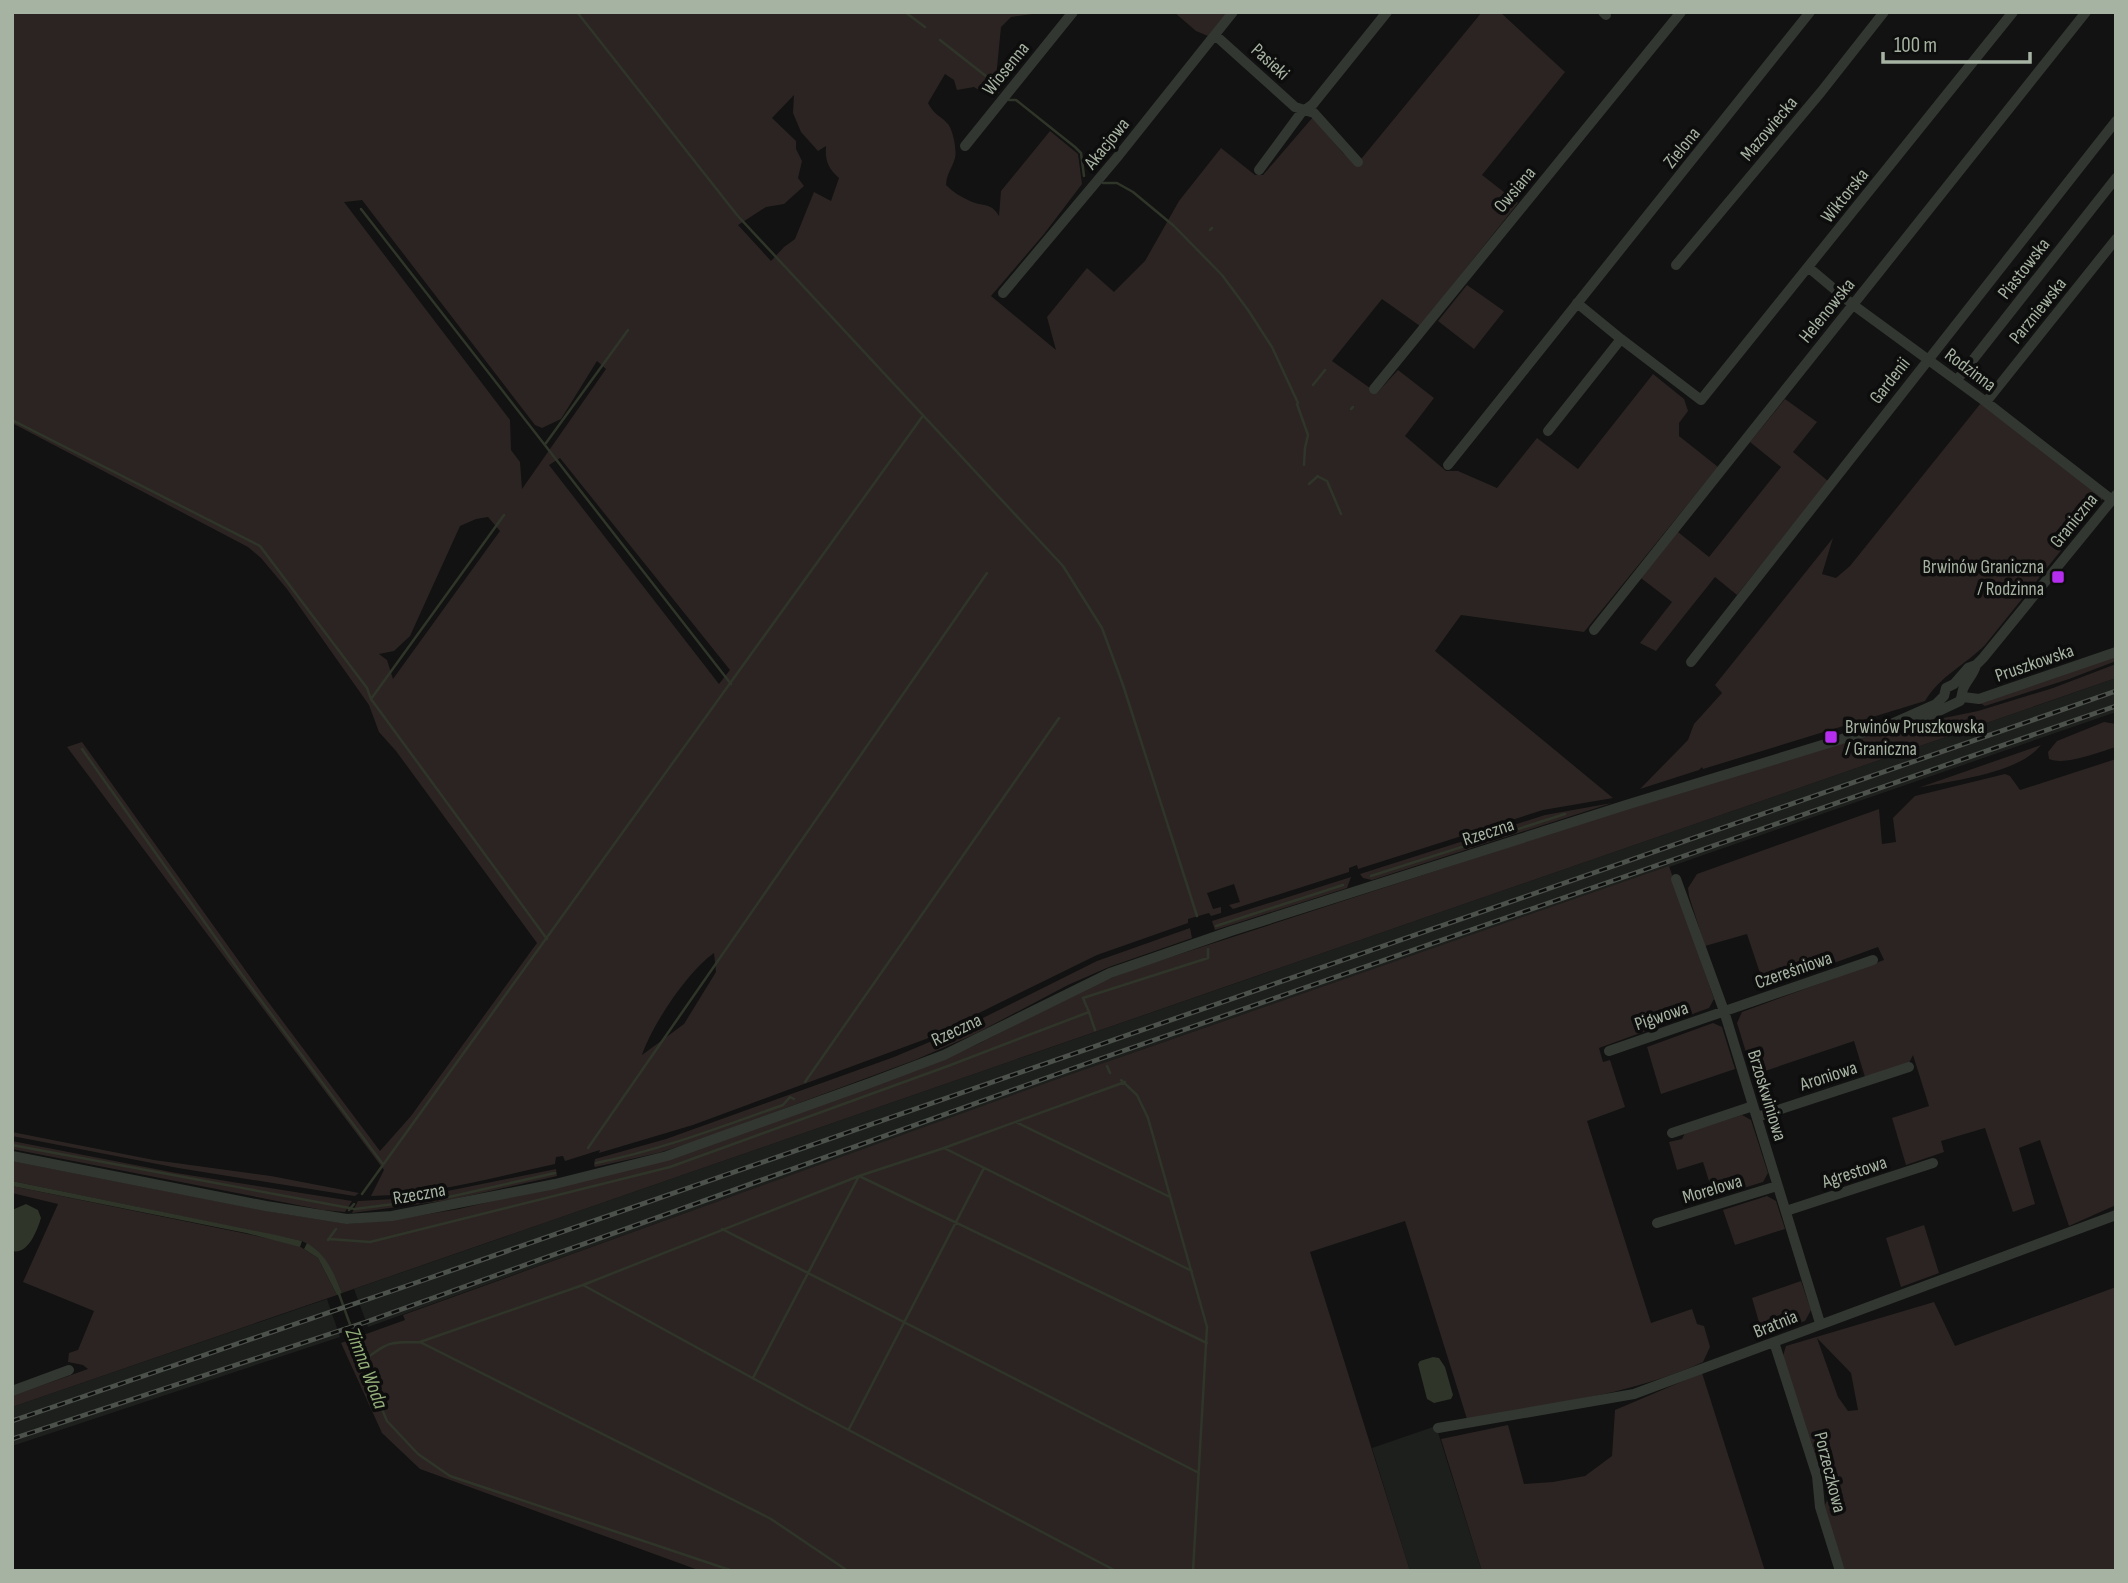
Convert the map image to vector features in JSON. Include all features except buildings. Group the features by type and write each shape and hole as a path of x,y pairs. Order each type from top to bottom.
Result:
{"street":[{"name":"Wiosenna","path":"965,146 1073,12"},
{"name":"Akacjowa","path":"1003,293 1119,156 1233,12"},
{"path":"1259,170 1387,12"},
{"name":"Owsiana","path":"1374,389 1681,12"},
{"name":"Zielona","path":"1448,465 1810,12"},
{"name":"Mazowiecka","path":"1676,265 1821,92 1884,12"},
{"name":"Wiktorska","path":"1621,339 1701,400 2013,12"},
{"name":"Helenowska","path":"1594,629 2086,12"},
{"name":"Pasieki","path":"1215,35 1293,106 1314,114 1358,162"},
{"name":"Gardenii","path":"1691,662 2116,121"},
{"name":"Piastowska","path":"1956,380 2116,178"},
{"name":"Parzniewska","path":"1986,402 2116,239"},
{"name":"Rodzinna","path":"1808,267 1852,304 2114,498"},
{"path":"1548,431 1621,339 1577,303"},
{"name":"Graniczna","path":"1944,696 1946,688 1960,690 1973,674 1976,665 2114,498"},
{"name":"Pruszkowska","path":"1960,690 1979,699 2116,652"},
{"name":"Rzeczna","path":"1891,724 1912,722 1958,703 1960,690"},
{"path":"1944,696 1946,701 1952,704"},
{"name":"Rzeczna","path":"12,1156 347,1219 415,1212 555,1184 667,1156 907,1069 977,1040 1110,973 1231,931 1626,805 1891,724 1933,705 1944,696"},
{"name":"Brzoskwiniowa","path":"1676,878 1724,1011 1820,1324"},
{"name":"Czereśniowa","path":"1724,1011 1873,960"},
{"name":"Pigwowa","path":"1609,1051 1724,1011"},
{"name":"Aroniowa","path":"1672,1133 1909,1067"},
{"name":"Agrestowa","path":"1786,1211 1934,1163"},
{"name":"Morelowa","path":"1657,1223 1777,1186"},
{"name":"Bratnia","path":"1438,1428 1634,1394 2116,1215"},
{"name":"Porzeczkowa","path":"1774,1342 1817,1476 1820,1507 1840,1571"},
{"path":"12,1391 69,1370"}],"shaded area":[{"path":"12,12 1048,12 1011,17 1001,27 995,88 982,92 974,87 957,90 954,80 945,74 928,103 948,124 954,140 955,158 946,185 975,203 990,207 999,216 1001,191 1050,131 1078,154 1082,184 991,296 1056,350 1047,317 1087,268 1114,292 1145,261 1179,201 1221,148 1255,175 1263,175 1313,117 1343,153 1357,164 1482,12 1500,12 1565,72 1482,175 1518,203 1420,326 1382,299 1332,361 1377,393 1398,370 1434,398 1405,436 1446,471 1458,471 1497,488 1537,438 1578,469 1653,374 1684,399 1688,411 1679,423 1679,436 1718,467 1584,632 1461,615 1435,651 1613,798 1543,810 1358,869 1357,865 1349,868 1349,872 1233,909 1229,905 1240,902 1234,884 1207,893 1213,909 1221,907 1221,913 1211,916 1209,913 1188,919 1188,923 1097,955 926,1039 693,1125 565,1161 563,1156 556,1157 555,1164 487,1180 441,1189 371,1196 384,1170 67,747 82,742 266,999 380,1151 411,1116 537,943 396,751 379,732 369,705 287,589 261,558 248,547 12,423","holes":["794,95 793,113 801,132 818,151 826,146 828,164 839,178 831,201 814,192 795,239 771,261 738,225 766,207 784,204 804,186 798,178 802,161 796,149 796,141 772,118","362,200 535,425 542,428 561,419 597,361 606,369 522,489 520,462 511,450 510,420 344,202","560,458 730,670 719,684 549,465","488,517 500,531 393,679 387,660 379,654 394,651 410,636 460,526","714,953 716,972 684,1024 642,1055 662,1014 693,972"]},
{"path":"1174,12 1227,12 1208,36 1196,31"},
{"path":"1467,285 1504,311 1474,349 1438,321"},
{"path":"1785,399 1817,422 1793,452 1828,481 1737,595 1715,577 1656,651 1640,643 1672,602 1641,578 1678,532 1709,557 1781,467 1750,442"},
{"path":"1981,403 2104,497 1985,645 1945,678 1925,701 1703,769 1702,767 1640,789 1688,740 1694,724 1722,693 1715,685 1833,538 1822,574 1836,578 1850,566"},
{"path":"2116,656 2116,661 2069,679 1985,706 1980,703"},
{"path":"2116,664 2116,678 342,1293 322,1256 302,1241 12,1181 12,1161 348,1224 459,1209 675,1158 934,1063 976,1045 1093,985 1134,969 1611,814 1932,717 1934,720 1978,711 2053,688"},
{"path":"2116,678 2116,712 1141,1050 368,1327 354,1289"},
{"path":"2104,722 2116,724 2116,747 2073,760 2049,759 2048,752 2057,741"},
{"path":"2041,745 2031,755 2001,769 1918,788"},
{"path":"2116,759 2116,1205 2069,1226 2040,1140 2019,1148 2035,1204 2013,1212 1985,1128 1941,1141 1944,1152 1906,1165 1892,1118 1929,1106 1913,1055 1909,1063 1865,1077 1854,1041 1753,1075 1737,1023 1742,1012 1884,960 1878,947 1765,988 1747,934 1705,946 1688,888 1697,874 1879,809 1882,844 1896,842 1893,818 1915,796 2005,774 2010,776 2020,790"},
{"path":"1612,803 1372,880 1363,878 1360,874 1545,815"},
{"path":"1669,866 1714,999 1709,1008 1599,1048 1603,1062 1610,1060 1625,1107 1587,1121 1651,1323 1692,1309 1697,1324 1704,1326 1710,1347 1703,1362 1646,1383 1587,1398 1467,1419 1405,1221 1310,1252 1410,1571 701,1571 420,1469 382,1433 341,1343 405,1320 403,1315 1052,1081"},
{"path":"1351,877 1347,888 1215,930 1212,921"},
{"path":"1190,928 1192,938 1109,967 1068,985 975,1034 915,1060 699,1140 658,1153 595,1167 594,1165 595,1159 666,1139 894,1057 965,1027 1097,961"},
{"path":"1713,1023 1722,1027 1735,1069 1661,1094 1647,1047"},
{"path":"1742,1115 1751,1120 1768,1173 1763,1182 1714,1197 1703,1162 1677,1170 1669,1142 1682,1139 1685,1133"},
{"path":"12,1132 154,1160 271,1176 359,1193 355,1196 178,1168 12,1136"},
{"path":"12,1141 176,1173 352,1201 345,1212 323,1210 12,1149"},
{"path":"556,1169 557,1176 450,1200 352,1213 358,1201 413,1198"},
{"path":"12,1181 302,1241 300,1247 246,1233 12,1186"},
{"path":"12,1186 296,1244 318,1258 337,1295 12,1407 12,1396 88,1369 83,1365 68,1362 69,1353 78,1350 94,1311 23,1282 58,1204 12,1193"},
{"path":"1767,1196 1776,1201 1785,1229 1735,1245 1723,1210"},
{"path":"26,1204 38,1210 41,1218 27,1246 12,1251 12,1210"},
{"path":"1924,1225 1939,1273 1901,1287 1886,1238"},
{"path":"307,1243 325,1259 342,1293 337,1295 318,1258 304,1249"},
{"path":"1801,1281 1811,1310 1805,1321 1763,1336 1752,1298"},
{"path":"2116,1287 2116,1571 1845,1571 1824,1507 1831,1481 1822,1475 1783,1356 1786,1346 1934,1302 1955,1346","holes":["1817,1338 1851,1373 1858,1410 1848,1411 1838,1397"]},
{"path":"327,1299 340,1337 12,1446 12,1407"},
{"path":"1433,1357 1439,1358 1445,1367 1453,1395 1451,1399 1434,1403 1427,1399 1418,1364"},
{"path":"1702,1373 1765,1571 1482,1571 1441,1439 1508,1425 1524,1484 1585,1476 1612,1456 1615,1410"},
{"path":"1436,1426 1482,1571 1410,1571 1372,1448"}],"waterway":[{"path":"577,12 737,215 1063,566 1102,628 1197,916"},
{"path":"905,12 925,27"},
{"path":"940,40 996,84 998,92"},
{"path":"1009,100 1016,100 1081,153 1084,176"},
{"path":"1103,183 1117,183 1133,192 1174,226 1222,275 1272,347 1298,403"},
{"path":"361,209 731,684"},
{"path":"546,443 628,330"},
{"path":"1313,385 1325,370"},
{"path":"1297,404 1308,435 1304,465"},
{"path":"362,1194 922,417"},
{"path":"12,420 260,546 367,688 371,699 547,939"},
{"path":"1309,484 1318,476"},
{"path":"1319,477 1327,481 1341,514"},
{"path":"371,699 504,515"},
{"path":"588,1148 987,573"},
{"path":"805,1082 1059,718"},
{"path":"82,749 242,975 382,1163"},
{"path":"1371,876 1565,814"},
{"path":"1216,926 1343,885"},
{"path":"329,1239 370,1242 670,1167 1089,1012 1083,998 1208,958 1208,949"},
{"path":"1089,1012 1095,1030"},
{"path":"1107,1066 1110,1073"},
{"path":"1121,1080 1137,1095 1148,1118 1207,1327 1193,1571"},
{"path":"420,1342 583,1285 859,1176 1125,1082"},
{"path":"596,1163 691,1137 783,1105 790,1097 794,1099"},
{"path":"1016,1122 1170,1197"},
{"path":"12,1145 355,1209 449,1197 555,1173"},
{"path":"944,1148 1192,1271"},
{"path":"849,1429 984,1168"},
{"path":"753,1378 859,1176 1207,1343"},
{"path":"349,1210 354,1204"},
{"path":"328,1240 336,1229"},
{"path":"722,1229 1199,1473"},
{"path":"583,1285 807,1408 1116,1571"},
{"name":"Zimna Woda","path":"338,1291 387,1421 418,1454 450,1476 733,1571"},
{"path":"363,1361 389,1344 420,1342 771,1519 848,1571"}],"railway":[{"path":"12,1421 2116,691"},
{"path":"12,1439 366,1322 1091,1062 2116,706"}],"place":[{"name":"Brwinów Graniczna / Rodzinna","path":"2058,577"},
{"name":"Brwinów Pruszkowska / Graniczna","path":"1831,737"}]}
